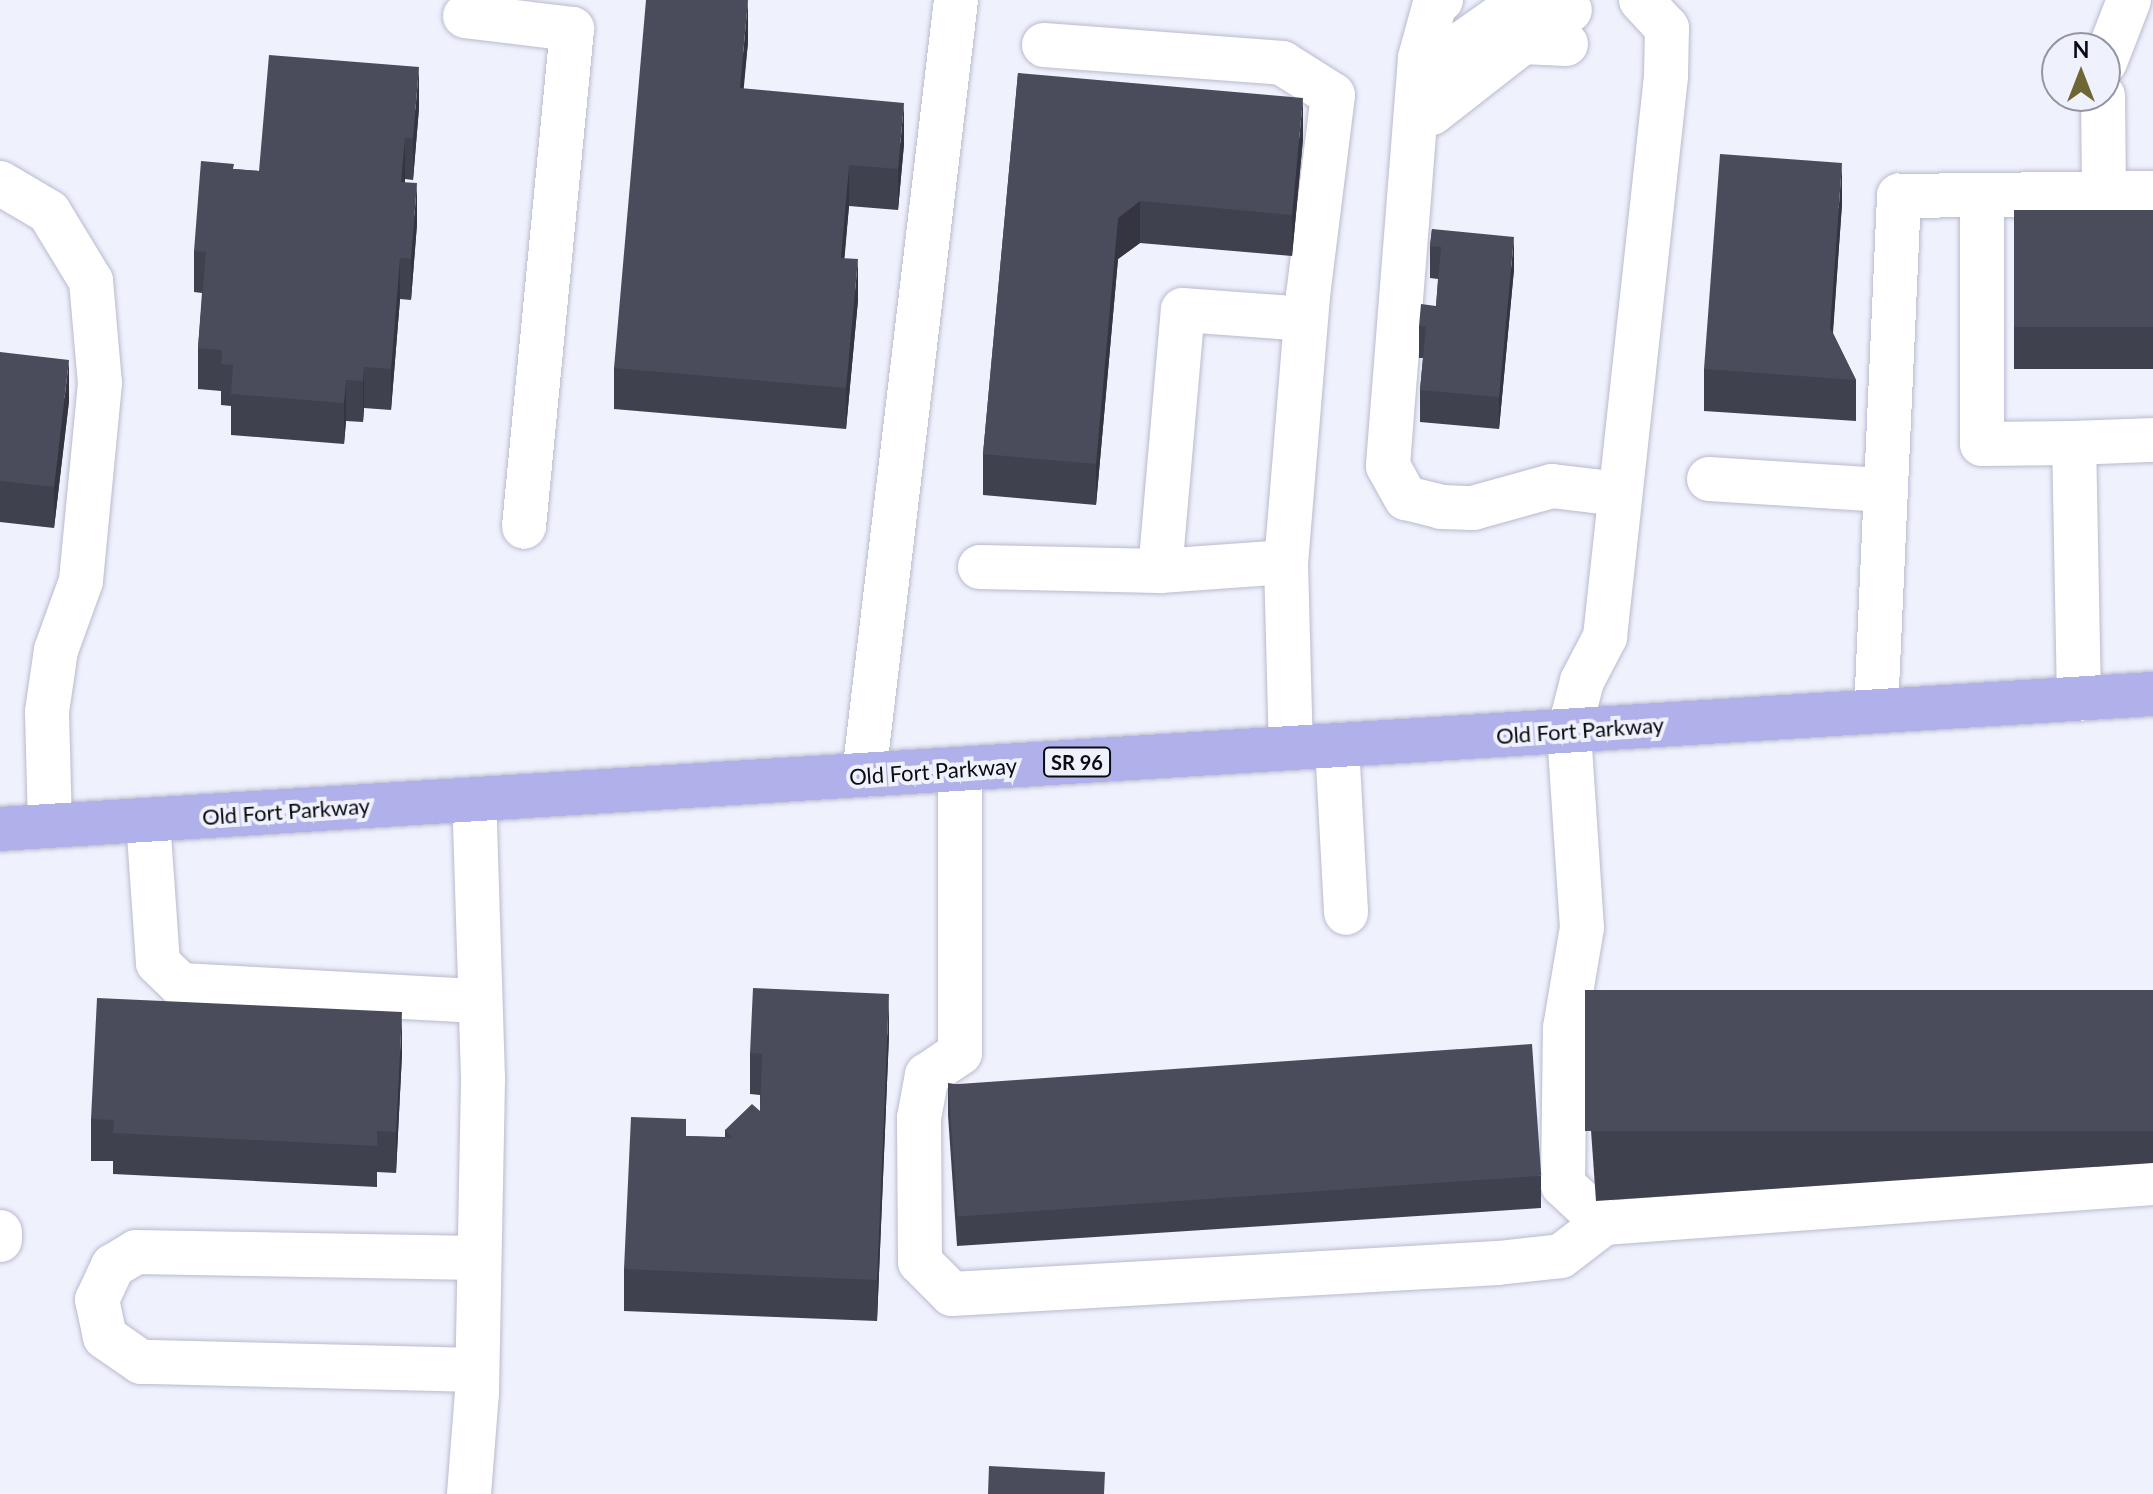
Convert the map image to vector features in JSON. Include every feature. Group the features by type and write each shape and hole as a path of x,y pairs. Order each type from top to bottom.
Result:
{"main road":[{"name":"Old Fort Parkway","path":"0,829 2153,694"}],"lane":[{"path":"864,775 956,0"},
{"path":"1441,0 1435,3 1420,58 1388,466 1406,498 1454,507 1473,508 1552,486 1618,494"},
{"path":"2117,32 2129,0"},
{"path":"1454,507 1404,457 1436,72 1447,54 1515,6 1568,27"},
{"path":"1604,1223 1563,1185 1565,1028 1582,928 1569,731 1582,681 1605,637 1618,494 1666,76 1660,9"},
{"path":"465,16 572,29 524,527"},
{"path":"1044,45 1282,63 1333,95 1305,319 1286,562 1291,748"},
{"path":"2103,112 2104,194"},
{"path":"0,183 49,212 91,281 100,383 81,581 56,650 47,712 50,826"},
{"path":"1876,711 1899,196 2153,193"},
{"path":"1982,196 1982,444 2153,440"},
{"path":"1160,571 1183,310 1305,319"},
{"path":"2074,443 2079,699"},
{"path":"1709,479 1886,490"},
{"path":"980,567 1160,571 1286,562"},
{"path":"1337,745 1346,913"},
{"path":"960,769 960,1053 927,1075 919,1118 920,1262 952,1294 1498,1263 1561,1256 1604,1223 2153,1183"},
{"path":"469,1494 477,1370 480,1001 474,799"},
{"path":"148,820 158,963 181,985 480,1001"},
{"path":"0,1232 0,1240"},
{"path":"477,1370 141,1362 105,1337 97,1300 113,1266 136,1252 478,1258"}],"building":[{"path":"646,0 748,0 740,88 904,103 898,169 849,165 841,258 858,259 846,388 614,368"},
{"path":"269,55 419,67 413,138 405,138 401,182 417,183 411,259 400,258 391,369 364,367 363,381 346,380 344,403 231,394 233,365 221,364 222,350 198,348 206,252 194,251 201,161 234,164 233,169 259,171"},
{"path":"1018,73 1303,98 1292,215 1140,201 1118,218 1096,464 983,454"},
{"path":"1720,154 1842,163 1830,328 1856,380 1704,369"},
{"path":"2014,210 2153,210 2153,327 2014,327"},
{"path":"1432,229 1514,237 1499,397 1420,390 1426,326 1419,326 1421,304 1436,306 1441,247 1430,246"},
{"path":"0,352 69,360 54,487 0,481"},
{"path":"753,988 889,994 877,1280 624,1269 631,1117 686,1119 686,1136 732,1138 725,1130 752,1104 760,1111 762,1054 750,1053"},
{"path":"1585,990 2153,990 2153,1131 1585,1131"},
{"path":"97,998 402,1012 396,1132 377,1131 377,1146 113,1133 114,1120 91,1119"},
{"path":"1532,1044 1541,1176 958,1216 948,1085"},
{"path":"989,1466 1105,1472 1104,1494 988,1494"}]}
